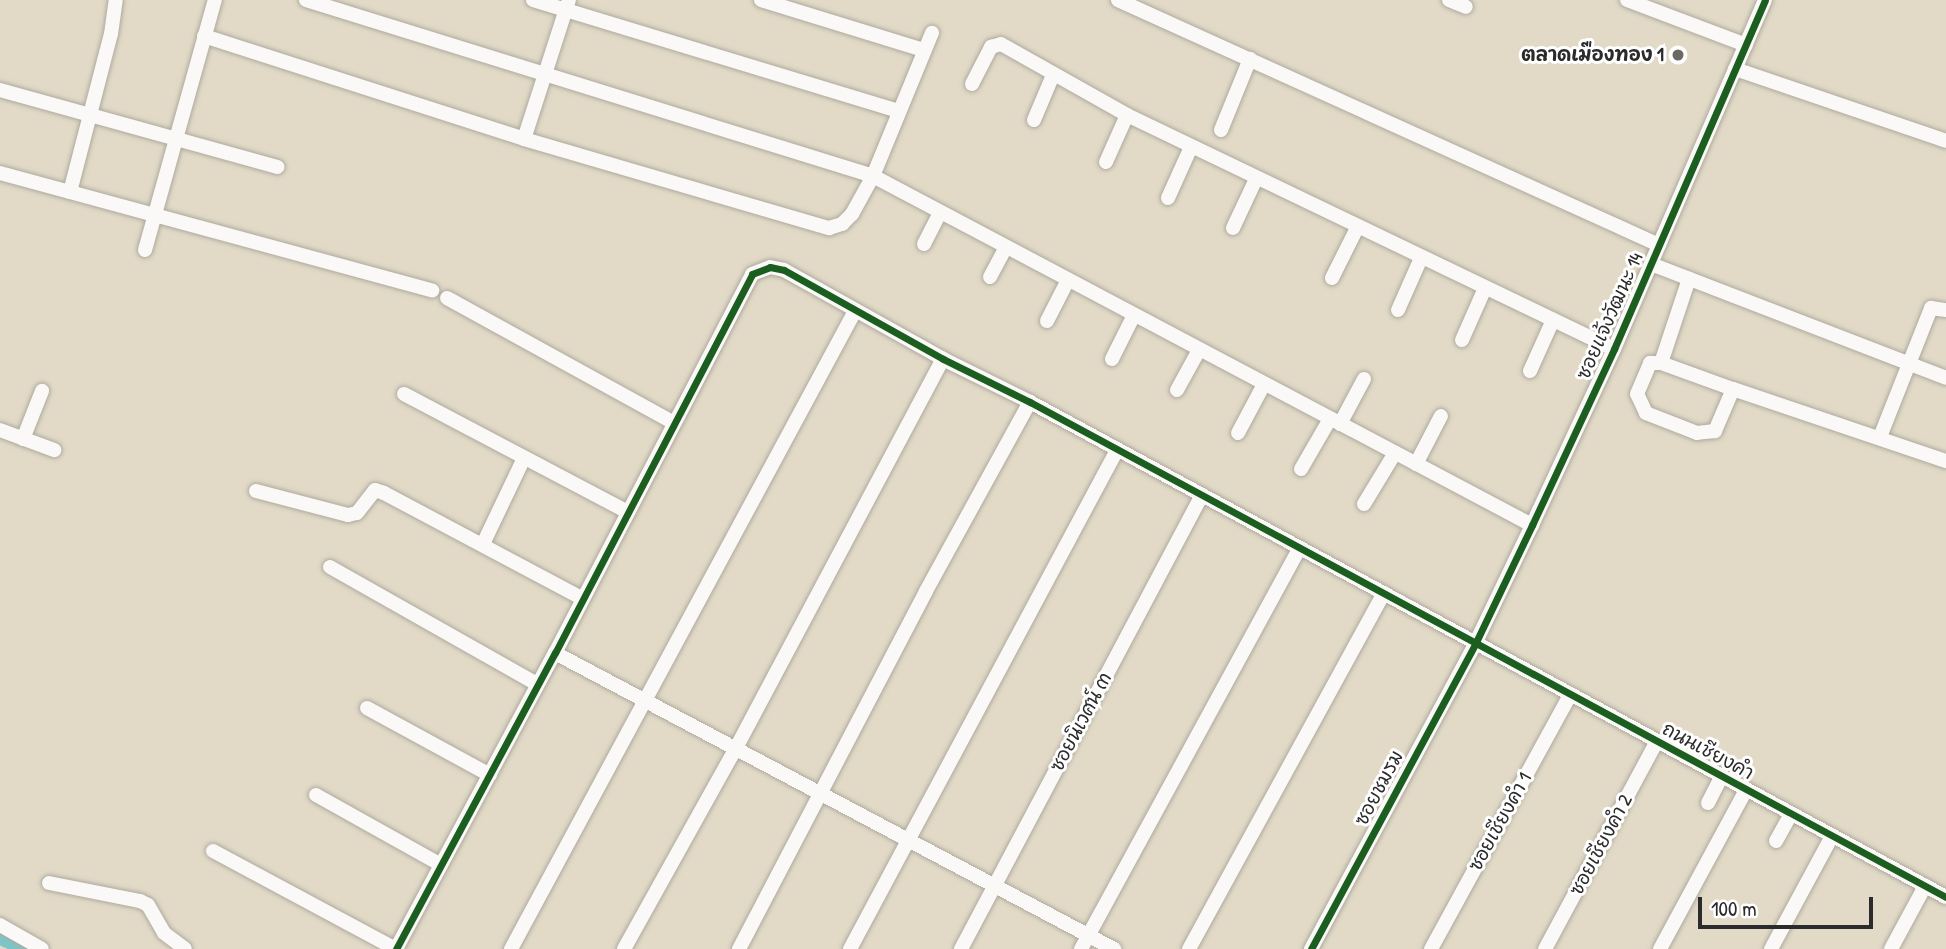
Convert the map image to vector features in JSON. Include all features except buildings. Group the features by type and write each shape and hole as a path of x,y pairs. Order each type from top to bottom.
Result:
{"street":[{"path":"70,192 116,0"},
{"path":"145,250 215,0"},
{"path":"306,0 873,176 1532,525"},
{"path":"533,0 567,5 899,111"},
{"path":"761,0 924,50"},
{"path":"1118,0 1659,245"},
{"path":"1449,0 1466,7"},
{"path":"1627,0 1746,45"},
{"name":"ซอยแจ้งวัฒนะ 14","path":"1476,642 1614,349 1765,0"},
{"path":"524,139 567,5"},
{"path":"204,36 524,139 829,228 842,224 852,214 873,176 932,33"},
{"path":"972,84 991,47 996,44 1191,147 1614,349"},
{"path":"1221,130 1250,59"},
{"path":"1735,69 1946,141"},
{"path":"1034,120 1053,75"},
{"path":"0,90 91,113 277,167"},
{"path":"1106,162 1127,115"},
{"path":"1168,198 1191,147"},
{"path":"0,173 432,290"},
{"path":"1233,228 1256,179"},
{"path":"924,244 940,213"},
{"path":"1332,278 1357,228"},
{"path":"990,277 1006,247"},
{"path":"1398,310 1421,258"},
{"path":"1651,264 1946,378"},
{"name":"ถนนเชียงคำ","path":"674,422 752,274 761,268 783,270 943,359 1030,402 1946,897"},
{"path":"1661,363 1689,279"},
{"path":"1047,321 1068,280"},
{"path":"1462,340 1485,288"},
{"path":"213,852 396,949 555,653 674,422 447,298"},
{"path":"1880,437 1931,308 1946,310"},
{"path":"511,949 855,311"},
{"path":"1112,359 1134,316"},
{"path":"1531,371 1553,320"},
{"path":"1177,390 1199,349"},
{"path":"624,949 736,748 943,359"},
{"path":"1733,389 1715,431 1705,434 1685,429 1646,412 1638,401 1637,394 1650,363 1661,363 1946,461"},
{"path":"1301,469 1364,379"},
{"path":"1238,433 1264,384"},
{"path":"23,439 42,391"},
{"path":"404,394 628,512"},
{"path":"739,949 926,591 1030,402"},
{"path":"1416,464 1441,416"},
{"path":"0,430 54,450"},
{"path":"850,949 1117,450"},
{"path":"1364,504 1395,453"},
{"path":"483,544 524,458"},
{"path":"256,491 348,515 358,513 375,490 583,598"},
{"name":"ซอยนิเวศน์ ๓","path":"961,949 1202,495"},
{"path":"1081,949 1300,548"},
{"path":"330,567 537,684"},
{"path":"1189,949 1384,593"},
{"name":"ซอยชมรม","path":"1311,949 1476,642"},
{"path":"555,653 648,699 1114,949"},
{"name":"ซอยเชียงคำ 1","path":"1431,949 1570,695"},
{"path":"367,708 490,775"},
{"name":"ซอยเชียงคำ 2","path":"1545,949 1657,741"},
{"path":"1708,803 1721,777"},
{"path":"1660,949 1746,790"},
{"path":"316,795 441,865"},
{"path":"1776,841 1791,814"},
{"path":"1771,949 1832,836"},
{"path":"49,883 140,901 148,905 164,933 185,949"},
{"path":"1891,949 1925,887"},
{"path":"0,925 42,949"}],"waterway":[{"path":"0,939 22,949"}],"cycle path":[{"path":"1311,949 1476,642 1532,525 1614,349 1765,0"},
{"path":"396,949 555,653 752,274 770,267 784,270 943,359 1030,402 1946,897"}],"place":[{"name":"ตลาดเมืองทอง 1","path":"1678,55"}]}
